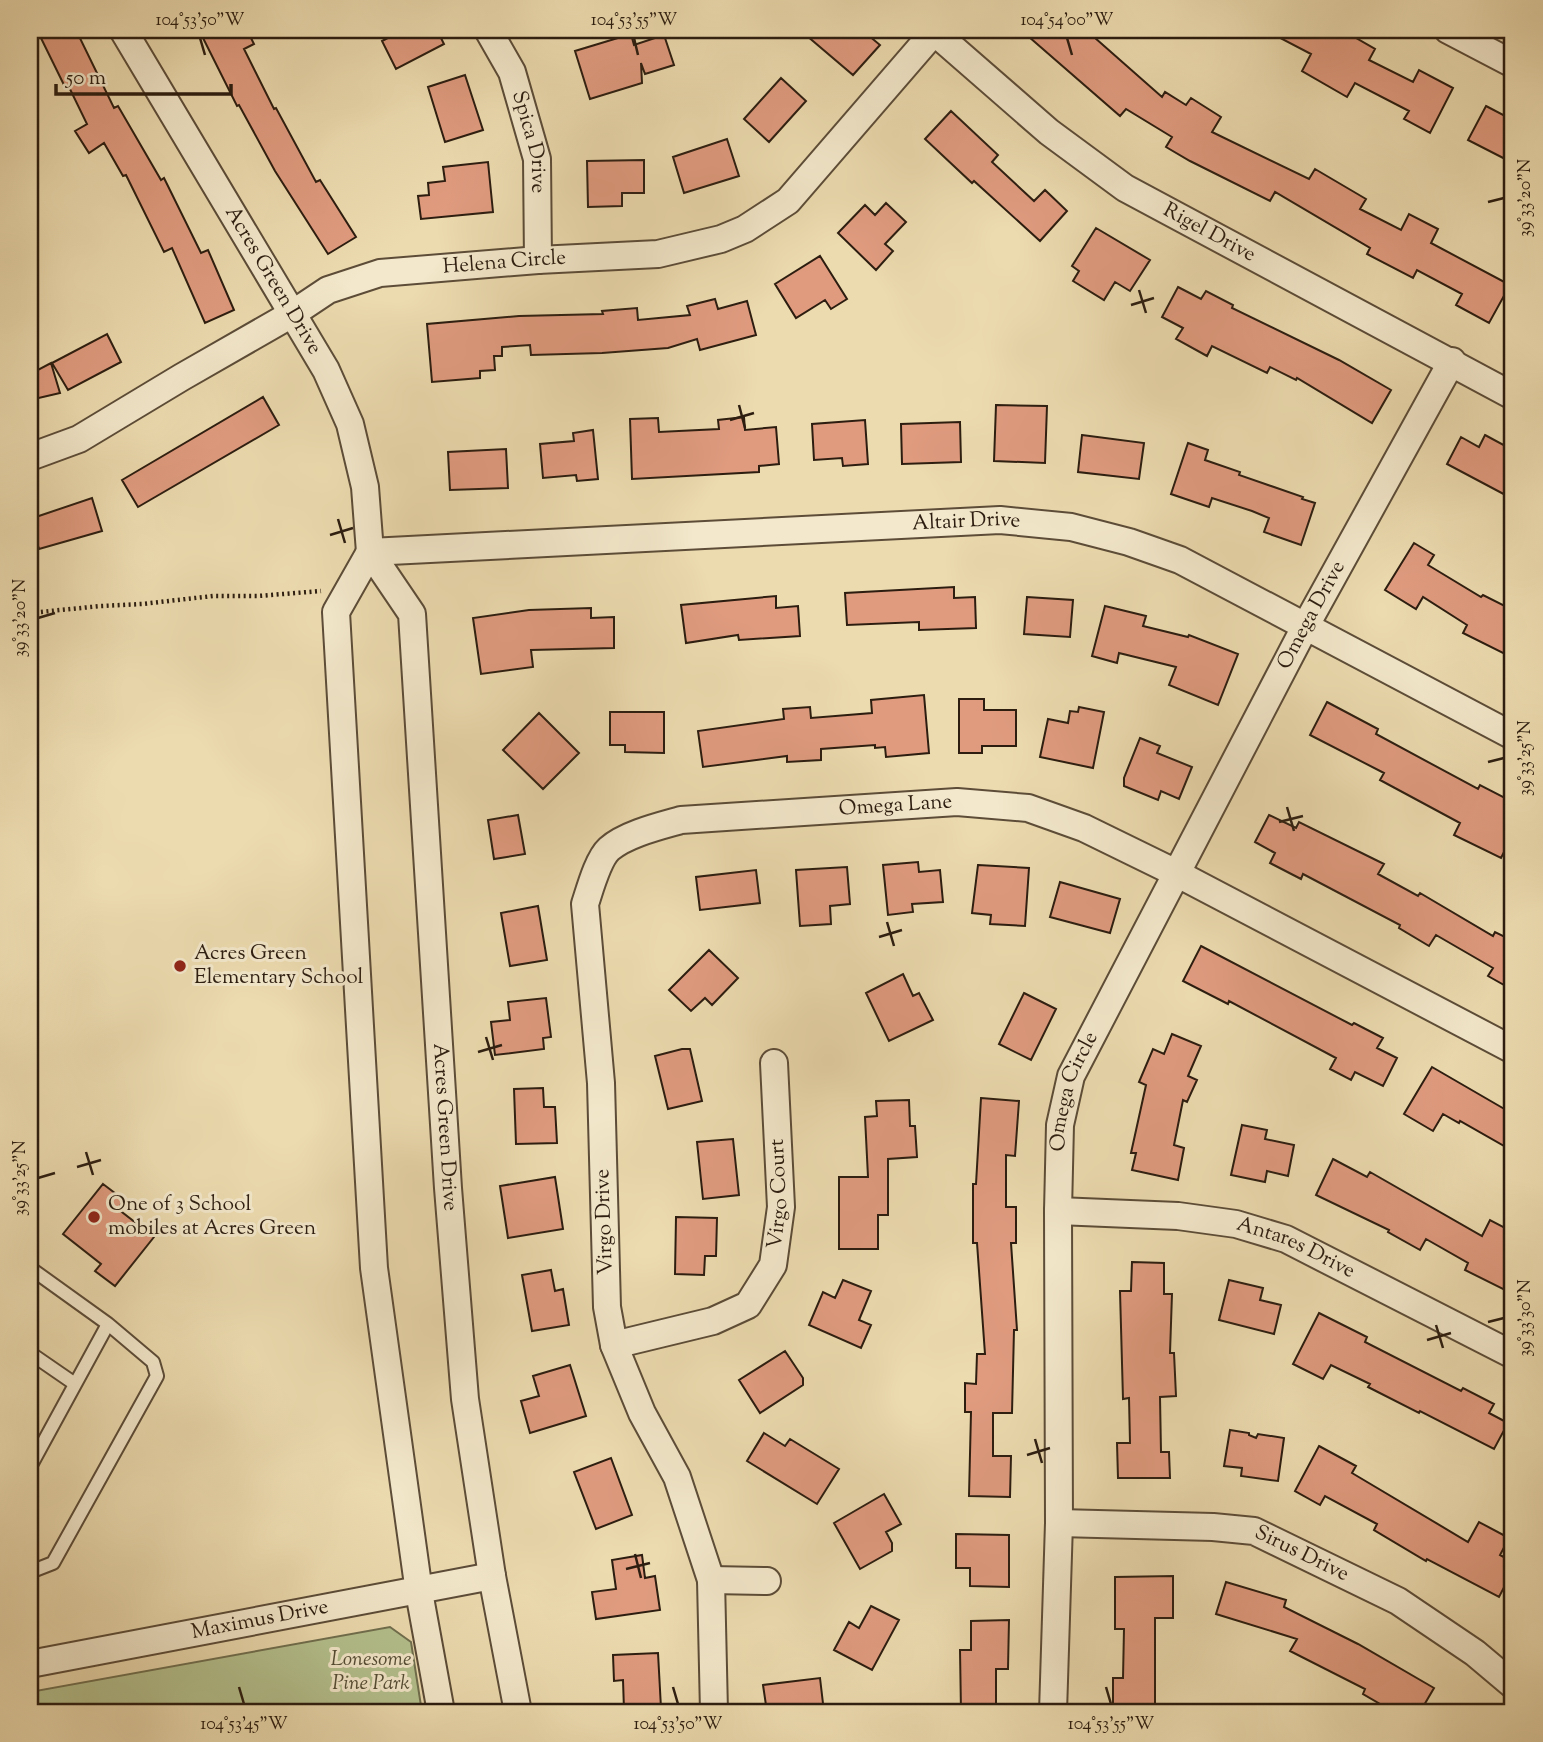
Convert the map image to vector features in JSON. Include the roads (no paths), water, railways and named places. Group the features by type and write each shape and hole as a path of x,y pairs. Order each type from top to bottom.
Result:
{"street":[{"name":"Acres Green Drive","path":"123,30 326,370 350,424 365,487 370,552 412,614 448,1188 466,1399 492,1576 518,1712"},
{"name":"Spica Drive","path":"488,30 512,72 537,159 538,260"},
{"path":"1448,30 1513,64"},
{"name":"Helena Circle","path":"30,457 79,439 292,314 328,290 380,273 538,260 658,254 721,239 745,229 788,201 933,31"},
{"name":"Rigel Drive","path":"933,31 1049,132 1125,188 1513,396"},
{"name":"Omega Drive","path":"1175,873 1305,627 1452,361"},
{"name":"Altair Drive","path":"370,552 1000,520 1071,527 1180,559 1513,736"},
{"path":"370,552 336,612 374,1268 419,1592 441,1712"},
{"name":"Omega Lane","path":"608,849 645,830 681,820 957,802 1028,808 1084,828 1175,873"},
{"name":"Virgo Drive","path":"608,849 585,904 601,1083 607,1307 614,1345 642,1413 677,1478 711,1580 714,1712"},
{"path":"1175,873 1513,1050"},
{"name":"Omega Circle","path":"1053,1712 1059,1523 1060,1125 1071,1076 1175,873"},
{"name":"Virgo Court","path":"614,1345 713,1321 748,1305 773,1265 781,1207 774,1063"},
{"name":"Antares Drive","path":"1058,1210 1178,1216 1236,1224 1286,1239 1513,1355"},
{"name":"Sirus Drive","path":"1059,1523 1213,1527 1254,1531 1398,1601 1475,1653 1513,1685"},
{"name":"Maximus Drive","path":"30,1664 492,1576"},
{"path":"711,1580 767,1581"}],"lane":[{"path":"30,1268 153,1362 157,1376 53,1563 30,1572"},
{"path":"30,1467 108,1325"},
{"path":"30,1353 75,1384"}],"place":[{"name":"Acres Green Elementary School","path":"180,966"},
{"name":"One of 3 School mobiles at Acres Green","path":"94,1217"}],"park label":[{"name":"Lonesome Pine Park","path":"371,1672"}]}
